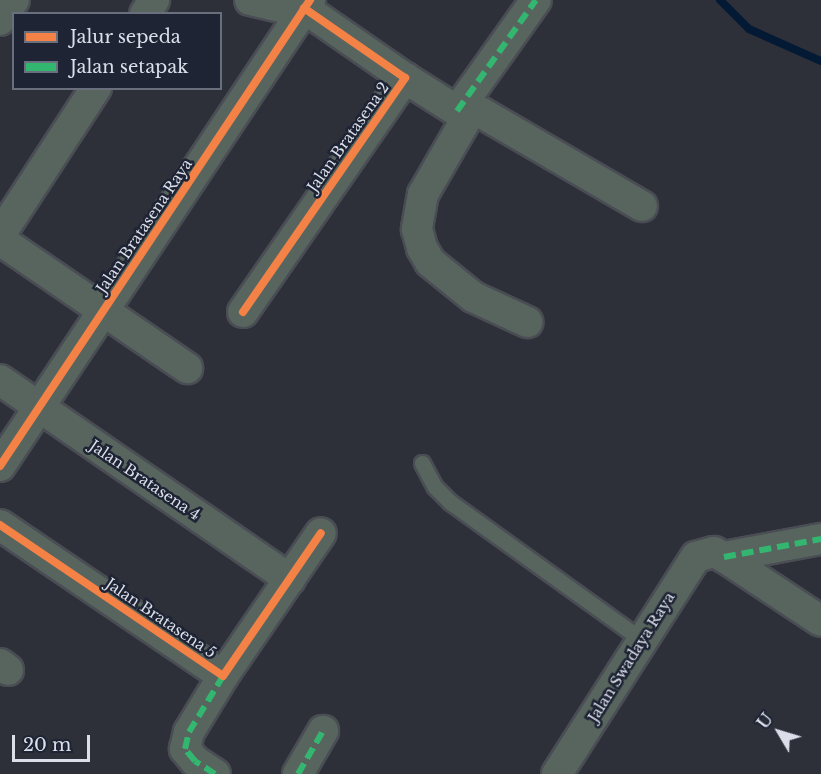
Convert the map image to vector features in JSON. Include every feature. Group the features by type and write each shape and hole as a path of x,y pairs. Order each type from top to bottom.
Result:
{"street":[{"path":"0,20 14,0"},
{"name":"Jalan Bratasena 2","path":"243,312 405,78 305,7 250,0"},
{"path":"527,322 472,297 430,262 417,230 423,194 464,111 536,0"},
{"name":"Jalan Bratasena Raya","path":"0,466 305,7"},
{"path":"405,78 464,111 482,113 642,206"},
{"path":"0,235 95,90"},
{"path":"0,240 187,369"},
{"name":"Jalan Bratasena 4","path":"0,380 290,579"},
{"name":"Jalan Bratasena 5","path":"0,525 223,676 321,533"},
{"name":"Jalan Swadaya Raya","path":"557,774 641,639 696,557 821,539"},
{"path":"719,555 821,621"},
{"path":"215,774 195,761 185,749 189,732 223,676"},
{"path":"298,774 323,731"}],"lane":[{"path":"422,463 435,488 450,502 641,639"}],"waterway":[{"path":"720,0 749,29 821,61"}],"marked path":[{"path":"457,111 536,0"},
{"path":"724,557 821,539"},
{"path":"215,774 195,761 185,749 189,732 223,676"},
{"path":"298,774 323,731"}],"cycle path":[{"path":"0,466 310,0"},
{"path":"243,312 405,78 304,8"},
{"path":"0,525 223,676 321,533"}]}
